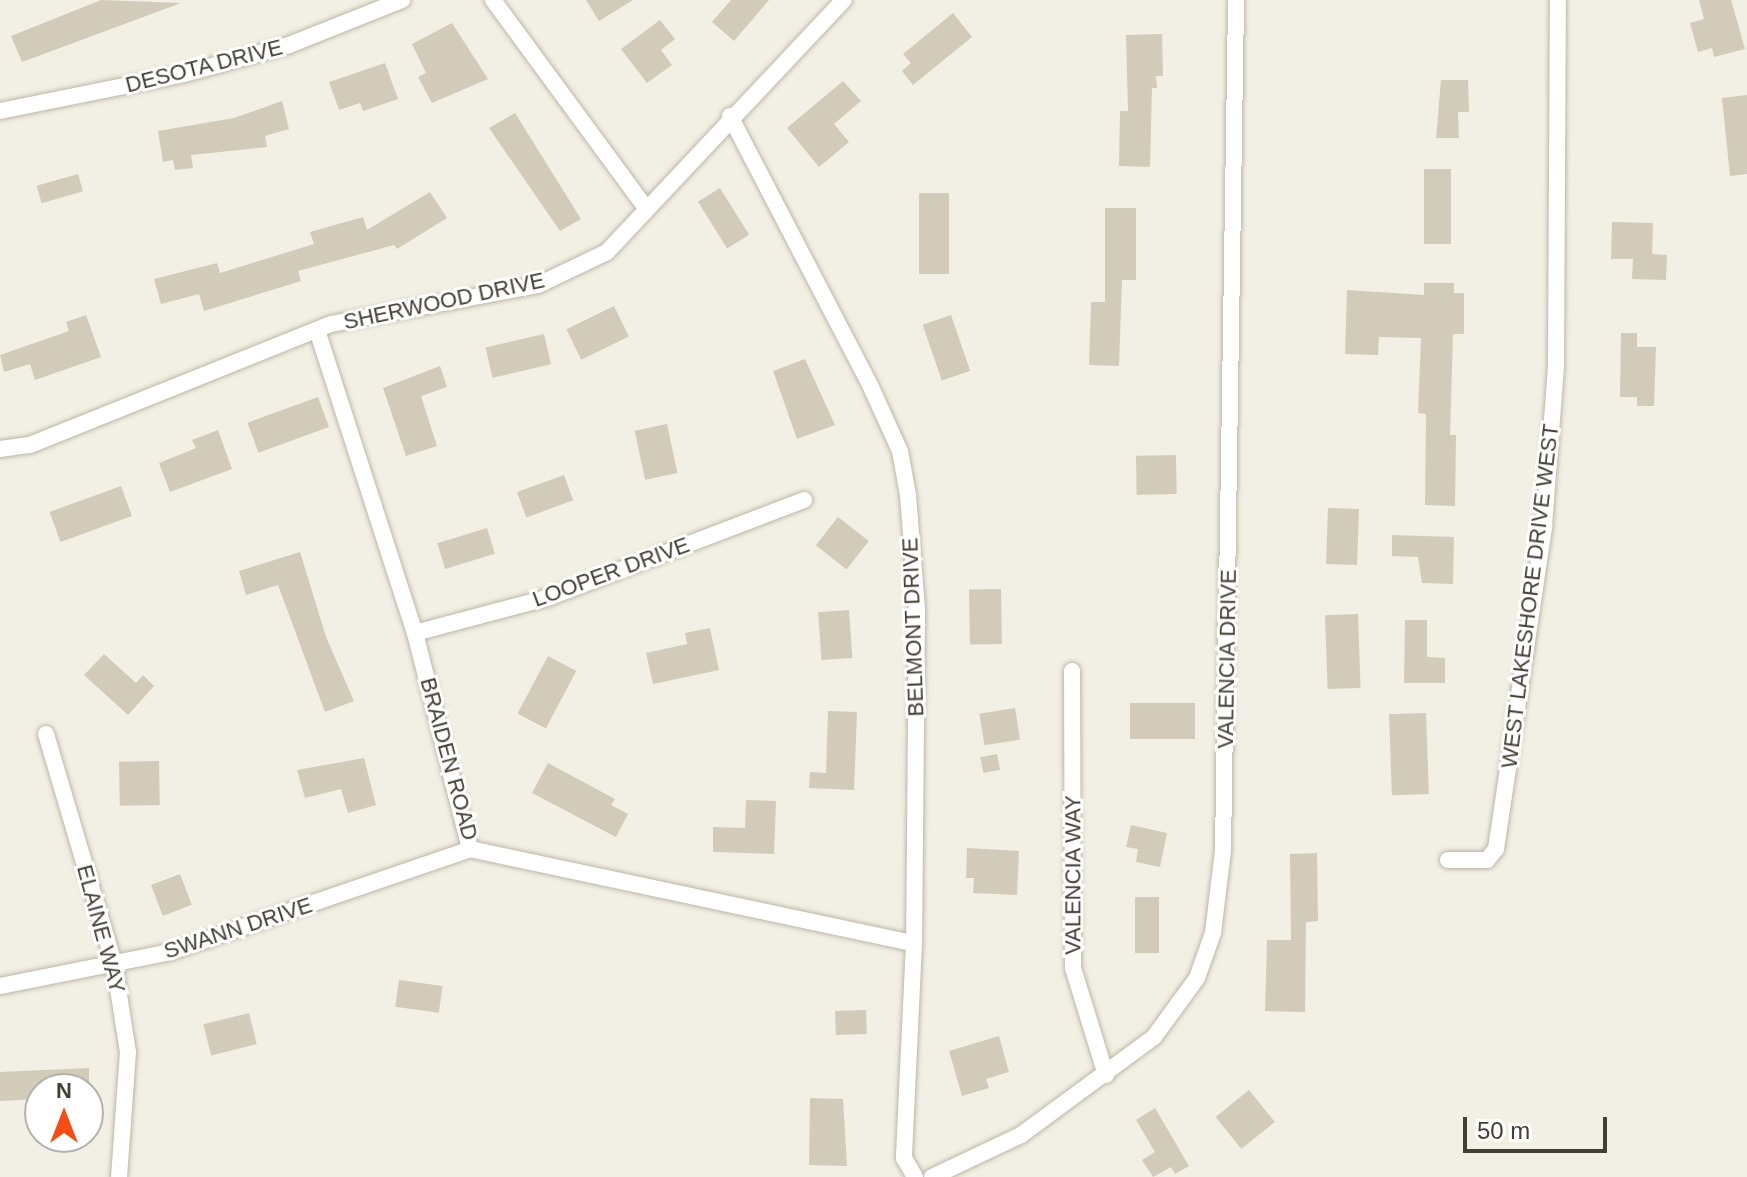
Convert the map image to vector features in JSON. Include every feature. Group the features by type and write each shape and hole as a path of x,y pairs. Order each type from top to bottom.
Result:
{"street":[{"name":"DESOTA DRIVE","path":"0,111 184,74 289,45 402,0"},
{"path":"493,0 646,208"},
{"name":"SHERWOOD DRIVE","path":"0,449 30,445 317,330 538,285 607,252 730,116 844,0"},
{"name":"VALENCIA DRIVE","path":"932,1177 1021,1135 1154,1037 1197,978 1213,933 1223,820 1236,0"},
{"name":"WEST LAKESHORE DRIVE WEST","path":"1448,860 1487,860 1496,849 1544,526 1558,317 1558,0"},
{"name":"BELMONT DRIVE","path":"730,116 900,451 917,609 914,943 904,1158 915,1177"},
{"name":"BRAIDEN ROAD","path":"317,330 415,633 470,849 914,943"},
{"name":"LOOPER DRIVE","path":"415,633 550,597 804,500"},
{"name":"VALENCIA WAY","path":"1072,671 1073,968 1106,1075"},
{"name":"ELAINE WAY","path":"46,734 114,963 128,1052 119,1177"},
{"name":"SWANN DRIVE","path":"0,986 170,952 470,849"}],"building":[{"path":"101,0 181,3 22,62 11,36"},
{"path":"586,0 633,0 599,21"},
{"path":"731,0 769,0 734,41 712,22"},
{"path":"1699,0 1731,0 1745,49 1714,57 1712,48 1698,52 1690,23 1704,19"},
{"path":"953,13 972,37 913,85 902,71 911,63 903,54"},
{"path":"660,20 675,39 661,50 672,65 647,83 621,49"},
{"path":"452,23 488,79 432,103 418,77 426,73 412,44"},
{"path":"1162,34 1163,76 1156,76 1157,88 1152,88 1150,167 1119,166 1120,111 1128,111 1126,35"},
{"path":"385,63 398,99 363,111 360,103 339,110 329,82"},
{"path":"1441,80 1468,80 1469,112 1458,112 1459,138 1436,138"},
{"path":"843,81 861,101 834,124 849,142 819,167 787,128"},
{"path":"1747,95 1747,174 1730,176 1722,98"},
{"path":"282,101 289,129 265,136 267,147 191,155 193,168 175,170 173,160 163,162 158,131 234,118"},
{"path":"515,113 581,219 560,231 489,128"},
{"path":"1424,169 1451,169 1451,244 1424,244"},
{"path":"78,174 83,191 42,203 37,186"},
{"path":"720,188 749,235 727,248 698,202"},
{"path":"430,192 447,218 397,249 394,245 298,271 301,281 204,311 199,294 161,304 154,279 217,263 220,273 314,244 310,232 363,217 367,230"},
{"path":"919,193 949,193 949,274 919,274"},
{"path":"1105,208 1136,208 1136,280 1122,280 1119,366 1089,365 1091,302 1105,302"},
{"path":"1612,222 1653,223 1652,254 1667,255 1666,280 1632,279 1633,259 1611,259"},
{"path":"1424,283 1454,283 1454,293 1464,293 1464,334 1453,334 1450,435 1456,435 1455,506 1425,505 1426,414 1418,413 1421,338 1379,337 1378,355 1345,354 1347,290 1424,295"},
{"path":"614,306 629,337 581,360 566,329"},
{"path":"86,315 101,357 35,380 30,364 4,372 0,355 69,331 66,322"},
{"path":"951,315 970,371 942,381 923,325"},
{"path":"1621,333 1637,333 1637,347 1656,347 1654,406 1637,406 1637,397 1620,397"},
{"path":"544,334 551,364 493,378 486,347"},
{"path":"805,359 835,425 797,439 773,371"},
{"path":"440,366 447,387 421,396 437,446 406,456 383,388"},
{"path":"318,397 329,427 258,453 248,423"},
{"path":"667,424 677,473 645,480 635,431"},
{"path":"218,430 232,469 170,492 159,463 196,448 192,440"},
{"path":"1176,455 1177,494 1137,495 1136,456"},
{"path":"564,475 573,500 526,517 517,492"},
{"path":"121,486 132,516 61,542 50,512"},
{"path":"1328,508 1359,509 1357,565 1326,564"},
{"path":"838,517 869,541 847,569 816,545"},
{"path":"487,528 495,554 445,569 437,543"},
{"path":"1392,535 1454,537 1453,584 1422,583 1418,557 1392,556"},
{"path":"300,552 326,637 354,701 325,712 278,585 246,595 239,571"},
{"path":"1001,589 1002,644 970,645 969,590"},
{"path":"849,610 852,658 821,660 818,612"},
{"path":"1358,614 1361,688 1328,689 1325,615"},
{"path":"1405,620 1427,620 1427,657 1445,658 1445,683 1404,683"},
{"path":"710,628 719,670 653,684 646,653 687,644 685,633"},
{"path":"104,654 136,683 143,675 154,686 128,715 84,675"},
{"path":"548,656 576,671 546,728 517,713"},
{"path":"1130,703 1195,703 1195,739 1130,739"},
{"path":"1015,708 1020,740 984,745 979,714"},
{"path":"828,711 857,712 854,790 809,788 810,772 826,773"},
{"path":"1426,713 1429,794 1392,795 1389,714"},
{"path":"997,754 1000,770 983,773 980,757"},
{"path":"364,758 376,805 348,813 341,789 305,798 297,770"},
{"path":"159,761 160,805 120,806 119,762"},
{"path":"548,763 615,799 611,805 628,814 616,837 532,793"},
{"path":"746,800 776,801 774,854 713,852 713,827 745,828"},
{"path":"1131,825 1167,833 1160,867 1136,862 1138,849 1126,847"},
{"path":"967,848 1019,851 1017,895 973,893 974,878 966,878"},
{"path":"1317,853 1318,921 1306,922 1305,1012 1265,1011 1267,940 1291,940 1290,854"},
{"path":"180,874 192,905 163,916 151,885"},
{"path":"1135,897 1159,897 1159,953 1135,953"},
{"path":"399,980 443,986 439,1013 395,1007"},
{"path":"866,1010 867,1034 836,1035 835,1011"},
{"path":"249,1013 257,1044 211,1055 203,1024"},
{"path":"999,1036 1009,1072 986,1079 989,1088 962,1096 949,1051"},
{"path":"89,1068 89,1073 24,1073 24,1100 0,1101 0,1072"},
{"path":"1249,1090 1275,1122 1241,1149 1216,1117"},
{"path":"810,1098 843,1099 847,1166 809,1165"},
{"path":"1155,1108 1189,1166 1175,1174 1171,1167 1153,1177 1142,1160 1155,1152 1136,1120"}]}
